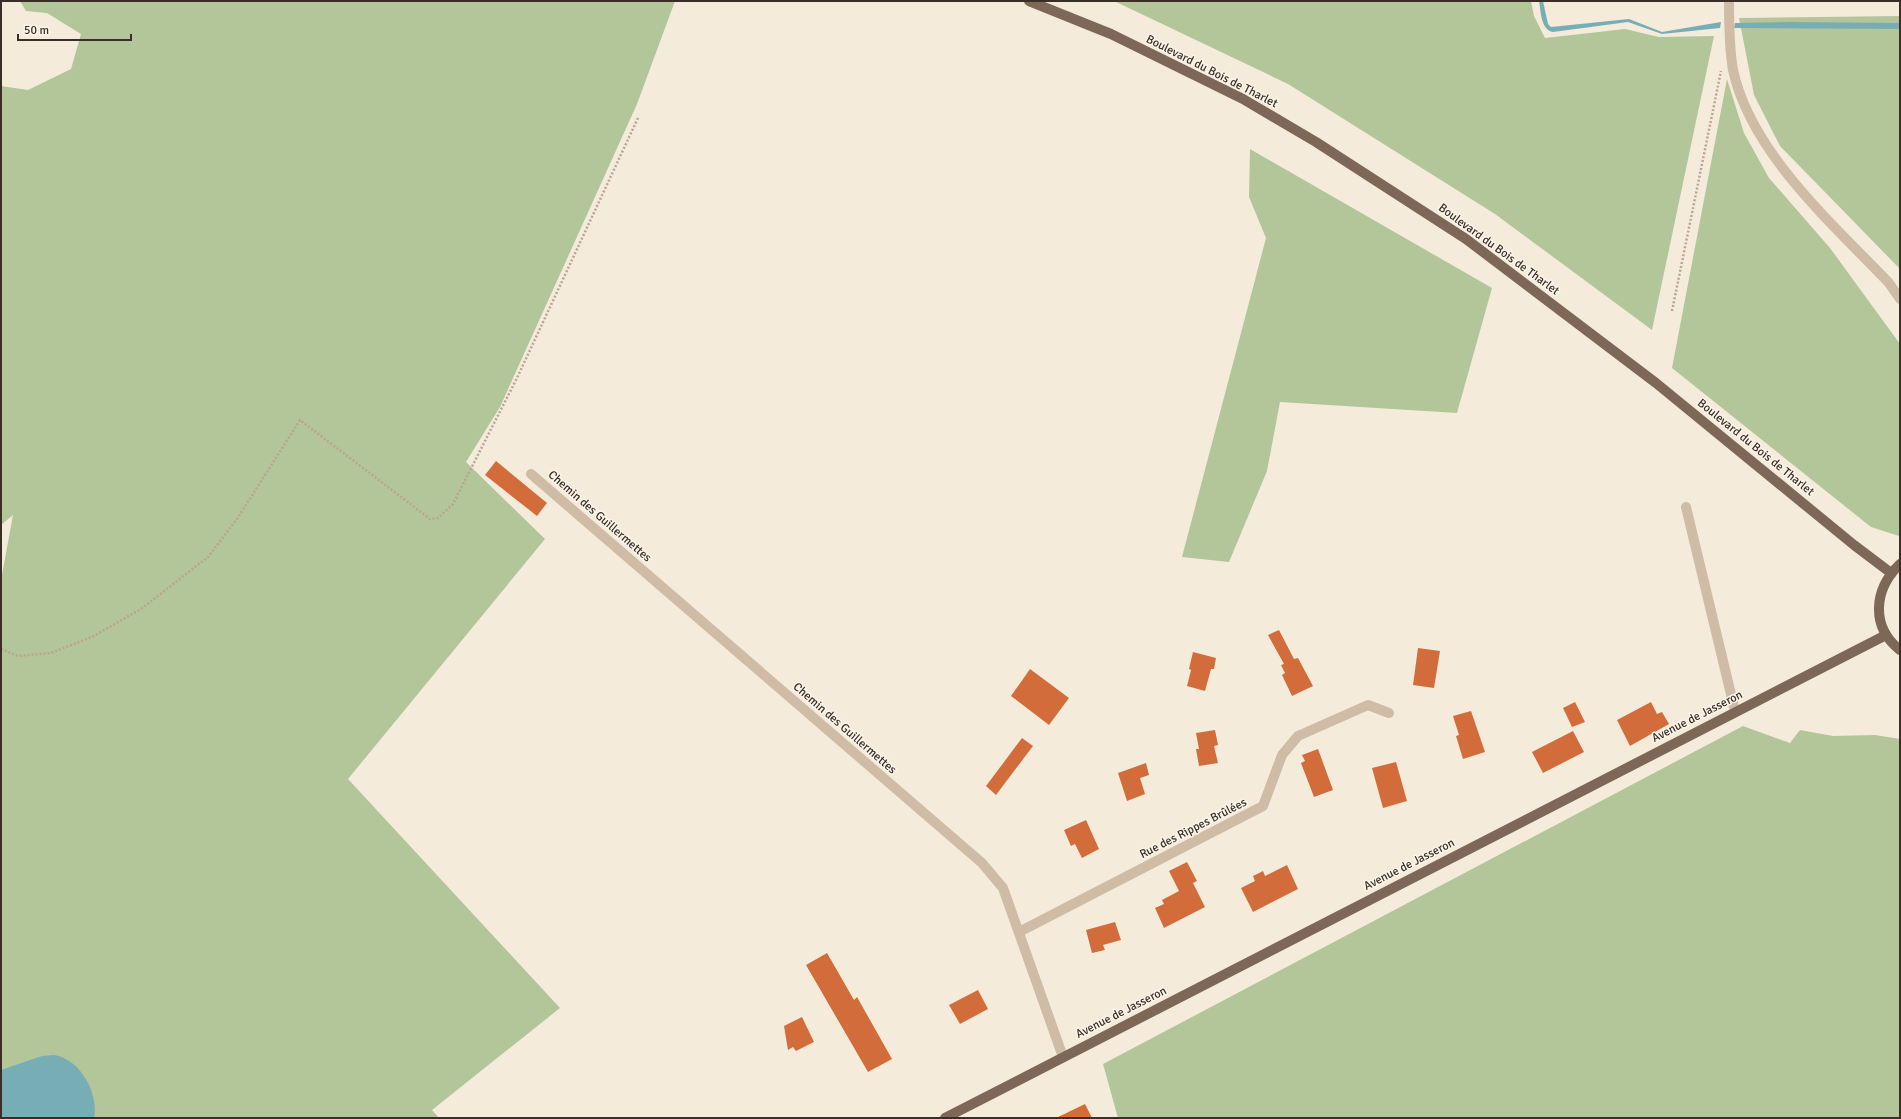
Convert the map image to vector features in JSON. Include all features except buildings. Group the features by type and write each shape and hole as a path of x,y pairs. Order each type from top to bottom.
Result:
{"main road":[{"name":"Boulevard du Bois de Tharlet","path":"1029,1 1111,34 1243,99 1316,142 1466,238 1656,382 1854,546 1891,572"},
{"path":"1900,564 1891,572 1880,594 1878,608 1880,622 1886,635 1900,650"},
{"name":"Avenue de Jasseron","path":"945,1118 1735,711 1886,635"}],"street":[{"path":"1729,1 1729,39 1733,66 1749,116 1775,159 1802,191 1888,283 1900,299"},
{"name":"Chemin des Guillermettes","path":"531,474 982,862 1004,888 1063,1057"},
{"path":"1686,507 1735,711"},
{"name":"Rue des Rippes Brûlées","path":"1019,932 1263,806 1282,755 1298,736 1368,705 1389,713"}],"path":[{"path":"1672,311 1720,72 1733,66"},
{"path":"1,650 18,656 51,653 94,636 141,609 208,556 237,519 300,420 430,519 438,518 453,504 517,378 638,118"}],"green space":[{"path":"20,1 675,1 637,104 500,407 466,462 545,539 348,779 560,1008 432,1110 439,1118 1,1118 1,580 13,515 1,525 1,86 28,90 71,69 81,34 47,13 26,11"},
{"path":"1114,1 1531,1 1534,16 1545,38 1625,29 1659,37 1714,36 1652,330 1495,214 1288,84"},
{"path":"1900,16 1900,269 1780,146 1754,95 1739,18"},
{"path":"1727,79 1744,133 1769,178 1830,248 1900,344 1899,536 1871,527 1672,368"},
{"path":"1250,149 1492,288 1457,413 1280,402 1267,471 1229,562 1182,557 1266,238 1249,197"},
{"path":"1743,726 1790,743 1800,730 1833,736 1875,735 1900,739 1900,1118 1118,1118 1103,1064"}],"water":[{"path":"1539,1 1543,1 1548,24 1551,27 1629,19 1662,32 1721,22 1720,28 1662,34 1628,22 1553,32 1549,31 1544,24"},
{"path":"1735,23 1900,23 1900,29 1734,28"},
{"path":"54,1055 72,1063 86,1079 94,1098 94,1118 1,1118 1,1070 42,1056"}]}
